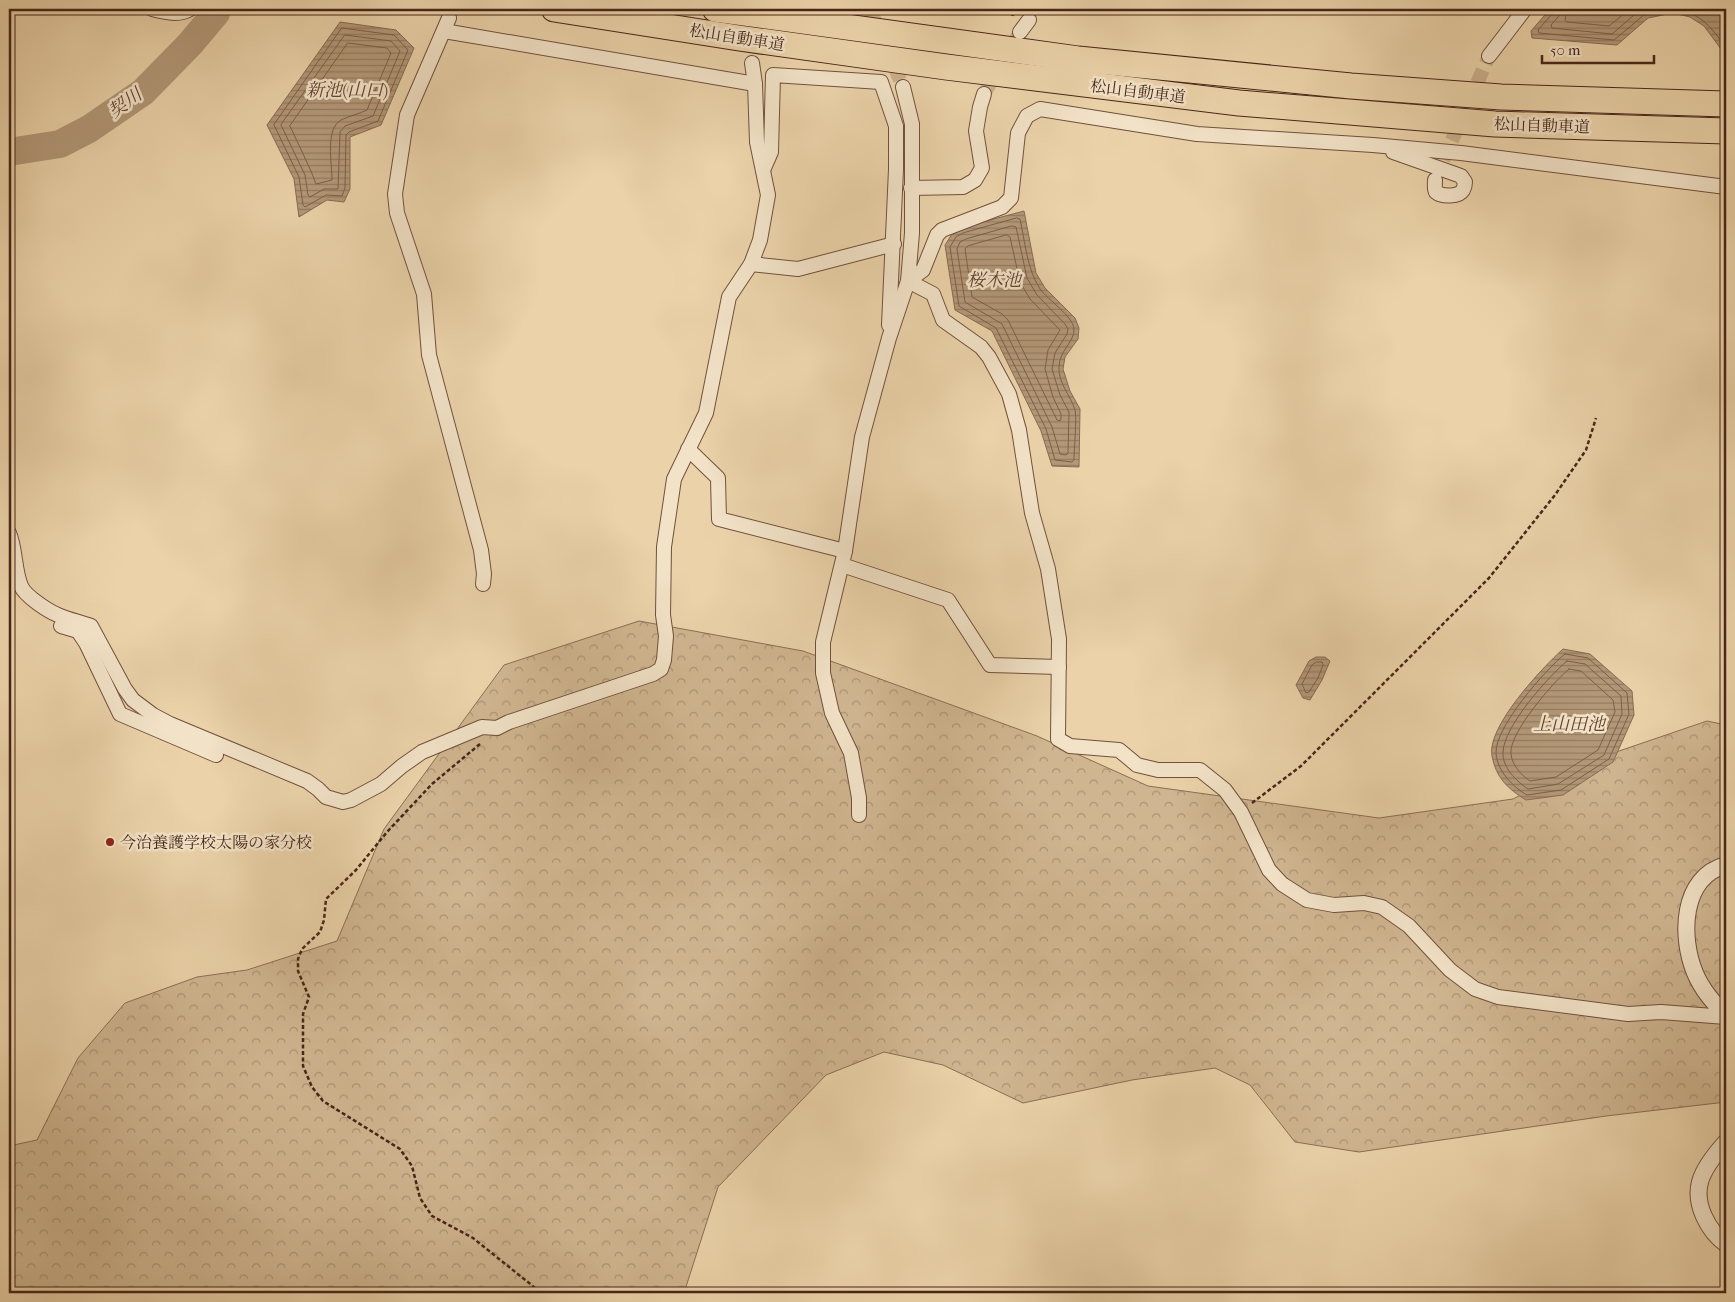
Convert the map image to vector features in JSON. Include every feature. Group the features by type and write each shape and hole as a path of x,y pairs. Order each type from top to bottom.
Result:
{"highway":[{"name":"松山自動車道","path":"554,9 739,38 946,67 1239,103 1495,124 1726,131"},
{"name":"松山自動車道","path":"715,9 1078,59 1351,86 1492,97 1726,104"},
{"path":"817,9 950,31 1078,59"}],"street":[{"path":"152,9 164,12 184,12 190,9"},
{"path":"1489,56 1525,9"},
{"path":"1020,32 1030,20"},
{"path":"483,584 484,574 481,550 429,355 424,294 397,213 395,194 407,115 446,24 755,84"},
{"path":"22,588 36,602 58,615 92,626 125,689 133,700 153,715 188,732 307,781 318,788 326,797 343,802 351,800 381,784 422,752 482,728 498,728 518,719 653,674 661,668 664,660 666,636 664,615 666,538 674,479 706,413 729,297 751,264 760,240 768,195 764,168 757,142 755,84 752,63"},
{"path":"764,168 771,152 773,75 881,82 896,126 894,244 889,304 890,338"},
{"path":"859,815 859,798 851,753 832,712 823,673 824,642 844,558 862,437 908,281 912,233 912,124 903,86"},
{"path":"911,188 963,187 975,180 982,168 976,131 984,94"},
{"path":"908,281 923,270 937,235 942,230 1002,208 1011,198 1018,133 1027,116 1040,109 1196,134 1373,145 1460,153 1726,187"},
{"path":"1373,145 1461,176 1465,182 1464,189 1458,195 1437,193 1435,190 1435,180"},
{"path":"751,264 798,269 894,244"},
{"path":"908,281 932,294 944,320 981,347 989,357 1009,394 1019,430 1032,514 1048,569 1059,639 1058,739 1070,746 1119,750 1137,765 1158,770 1200,770 1225,790 1241,812 1269,870 1282,884 1307,900 1334,906 1364,903 1382,907 1409,926 1450,970 1475,989 1498,997 1628,1014 1661,1012 1726,1017"},
{"path":"688,449 718,478 719,519 844,558 948,600 990,665 1059,667"},
{"path":"9,533 14,544 16,568 22,588 34,606 46,618 58,625 78,631 86,643 120,714 216,755"},
{"path":"1726,865 1711,871 1694,889 1689,901 1687,928 1688,951 1694,972 1706,994 1726,1017"},
{"path":"1726,1142 1707,1166 1700,1182 1699,1199 1704,1216 1712,1230 1726,1244"}],"path":[{"path":"992,9 1030,20"},
{"path":"1241,812 1300,766 1489,578 1555,495 1586,450 1596,418"},
{"path":"498,728 432,784 387,832 356,870 326,899 324,920 320,932 302,949 298,960 298,971 309,997 303,1014 303,1066 312,1087 323,1101 400,1149 412,1166 420,1198 432,1216 473,1238 539,1293"}],"green space":[{"path":"639,621 803,651 1037,736 1148,786 1379,818 1513,799 1581,764 1707,721 1726,725 1726,1102 1606,1116 1359,1152 1295,1142 1250,1085 1215,1068 1132,1080 1023,1103 943,1065 884,1052 826,1075 718,1187 684,1293 9,1293 9,1146 37,1140 78,1058 125,1003 197,977 247,970 337,941 384,829 504,665"}],"water":[{"path":"1550,9 1724,9 1726,18 1726,48 1721,49 1704,26 1690,17 1673,13 1648,18 1617,45 1532,38 1531,31"},
{"name":"新池(山口)","path":"340,22 396,30 414,48 381,125 350,137 350,189 344,202 327,200 299,217 294,179 267,125"},
{"name":"桜木池","path":"1024,211 1036,273 1045,288 1075,318 1079,328 1078,339 1065,357 1063,369 1070,391 1080,409 1079,467 1052,466 1041,431 992,331 955,310 945,245 952,234 960,228"},
{"name":"上山田池","path":"1563,649 1590,654 1632,691 1634,715 1613,762 1563,795 1526,800 1508,787 1496,771 1492,756 1493,744 1498,730 1518,698"},
{"path":"1316,657 1325,657 1330,661 1322,680 1310,700 1303,698 1296,685 1309,661"}],"waterway":[{"name":"契川","path":"9,152 60,144 89,129 143,92 190,44 216,13"}],"tunnel":[{"path":"870,9 903,87"},
{"path":"984,94 1020,32"},
{"path":"1435,179 1489,56"}],"place":[{"name":"今治養護学校太陽の家分校","path":"110,842"}]}
